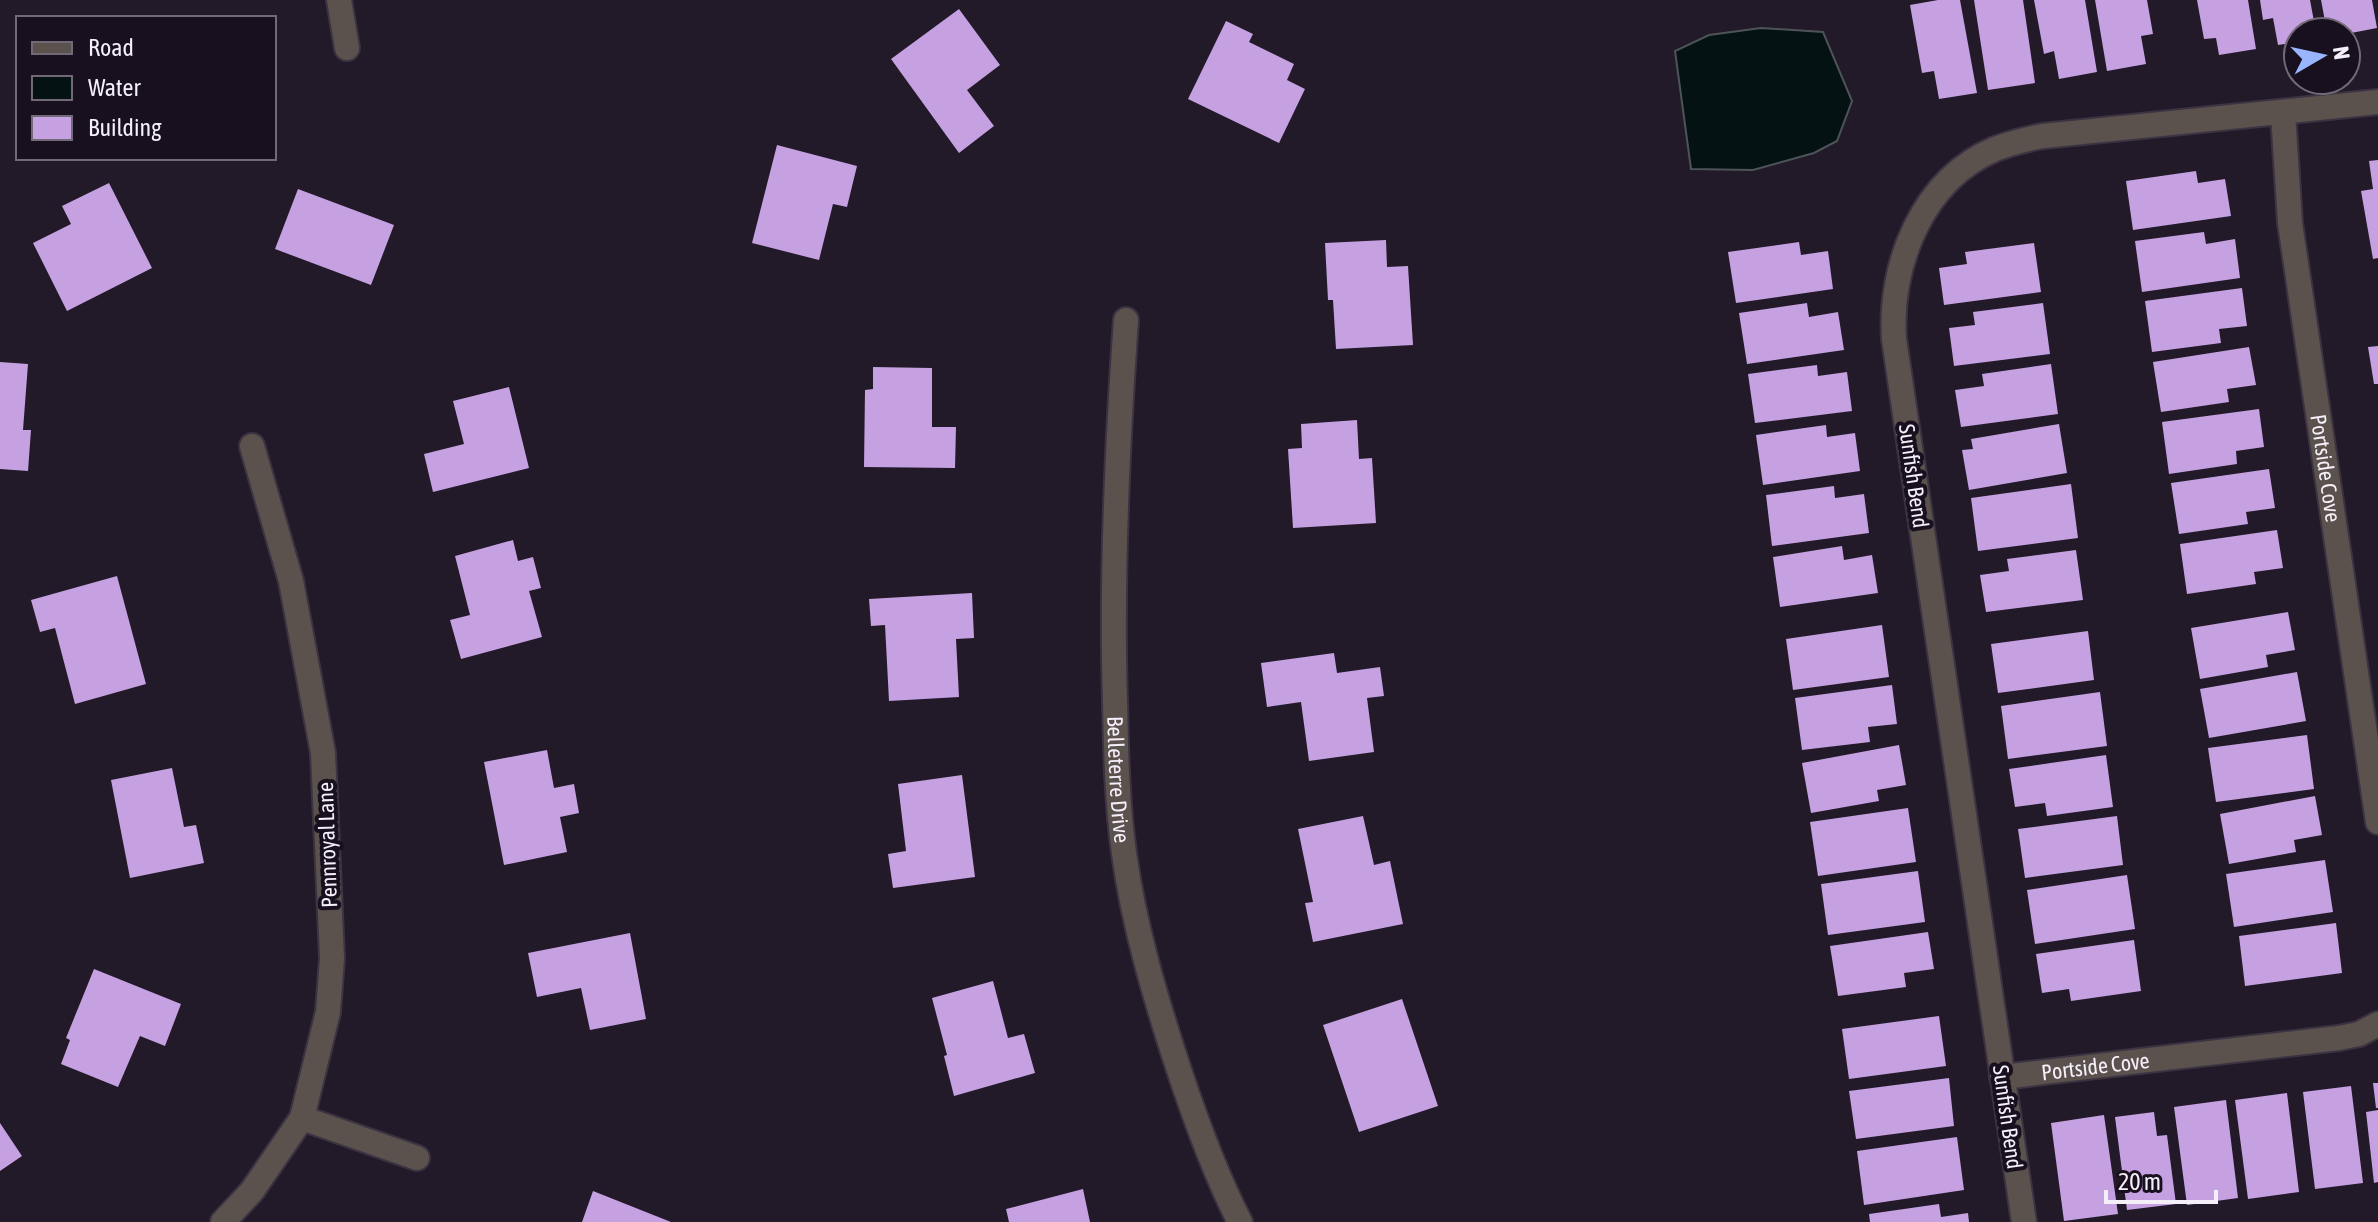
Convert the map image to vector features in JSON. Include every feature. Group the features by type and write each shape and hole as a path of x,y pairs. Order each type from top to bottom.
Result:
{"street":[{"path":"339,0 347,48"},
{"name":"Sunfish Bend","path":"2024,1222 1894,339 1892,313 1906,247 1931,203 1958,174 1993,150 2043,136 2378,102"},
{"name":"Portside Cove","path":"2283,113 2290,223 2378,822"},
{"name":"Belleterre Drive","path":"1126,320 1116,464 1112,627 1124,852 1160,1012 1194,1115 1240,1222"},
{"name":"Pennroyal Lane","path":"223,1222 252,1191 302,1118 328,1012 332,958 323,753 291,581 252,446"},
{"name":"Portside Cove","path":"2002,1077 2339,1038 2359,1034 2378,1024"},
{"path":"302,1118 417,1158"}],"water":[{"path":"1761,28 1823,32 1852,101 1837,141 1814,153 1753,170 1691,169 1675,51 1709,35"}],"building":[{"path":"1960,0 1977,93 1939,99 1934,71 1922,73 1910,5"},
{"path":"1974,0 2023,0 2035,83 1988,90"},
{"path":"2034,0 2085,0 2097,72 2059,79 2054,51 2044,54"},
{"path":"2095,0 2147,0 2153,34 2141,36 2146,64 2107,71"},
{"path":"2197,0 2248,0 2256,49 2219,55 2216,38 2204,39"},
{"path":"2260,0 2310,0 2313,16 2282,16 2282,44 2278,45 2273,18 2263,20"},
{"path":"2321,0 2372,0 2377,28 2362,31 2362,16 2324,16"},
{"path":"959,9 1000,65 967,90 994,126 959,153 891,59"},
{"path":"1226,21 1253,34 1249,42 1294,64 1287,80 1305,89 1279,143 1188,99"},
{"path":"777,145 857,166 847,207 833,204 819,260 752,243"},
{"path":"2378,160 2378,258 2373,259 2361,191 2373,189 2369,161"},
{"path":"2196,171 2198,183 2225,179 2231,216 2133,230 2126,181"},
{"path":"109,183 152,268 67,311 33,243 71,224 62,206"},
{"path":"298,189 394,225 371,285 275,249"},
{"path":"2204,232 2206,244 2235,239 2240,278 2142,292 2135,241"},
{"path":"1386,240 1387,267 1408,266 1413,345 1336,349 1333,300 1328,300 1325,243"},
{"path":"1799,242 1801,255 1828,251 1833,289 1736,303 1728,252"},
{"path":"2034,243 2041,292 1944,305 1939,268 1967,264 1965,252"},
{"path":"2242,288 2247,326 2219,329 2221,343 2152,352 2145,301"},
{"path":"1807,303 1809,317 1838,312 1844,350 1747,364 1739,313"},
{"path":"2043,303 2050,354 1954,366 1949,328 1975,325 1973,312"},
{"path":"2378,346 2378,384 2374,384 2368,347"},
{"path":"2249,347 2256,385 2227,389 2229,402 2161,412 2153,362"},
{"path":"0,362 28,364 23,430 31,430 28,471 0,469"},
{"path":"2051,364 2058,414 1961,427 1955,390 1984,386 1982,374"},
{"path":"1817,365 1818,376 1847,372 1852,411 1755,423 1748,374"},
{"path":"873,367 932,368 932,427 956,427 955,468 864,467 865,390 873,389"},
{"path":"509,387 529,468 433,492 424,454 464,444 453,401"},
{"path":"2259,409 2264,447 2236,451 2237,464 2169,474 2162,422"},
{"path":"1357,420 1359,459 1372,458 1376,523 1293,528 1288,449 1302,448 1301,424"},
{"path":"2059,424 2067,473 1969,490 1962,450 1973,449 1971,439"},
{"path":"1826,425 1827,437 1855,433 1860,471 1763,485 1756,435"},
{"path":"2269,469 2275,508 2246,512 2248,524 2179,534 2171,483"},
{"path":"2071,484 2078,538 1978,551 1971,498"},
{"path":"1834,486 1835,498 1864,494 1869,533 1772,546 1766,495"},
{"path":"2277,530 2283,568 2254,572 2256,584 2187,594 2180,544"},
{"path":"513,540 518,561 533,557 541,588 529,591 542,637 461,659 450,620 470,615 455,556"},
{"path":"1842,546 1844,560 1872,555 1878,593 1780,607 1773,557"},
{"path":"2076,550 2083,600 1986,612 1980,575 2009,571 2007,559"},
{"path":"117,576 146,684 75,704 55,628 40,632 31,600"},
{"path":"972,593 974,638 956,639 959,697 889,701 885,625 871,626 869,599"},
{"path":"2288,612 2295,650 2266,655 2268,667 2200,679 2191,628"},
{"path":"1882,625 1889,677 1793,690 1786,639"},
{"path":"2088,631 2094,680 1998,693 1991,644"},
{"path":"1334,653 1337,673 1380,667 1384,696 1367,698 1374,752 1309,761 1301,702 1267,707 1261,663"},
{"path":"2297,672 2306,721 2209,738 2200,689"},
{"path":"1892,685 1897,724 1868,727 1870,742 1802,750 1795,698"},
{"path":"2100,692 2107,746 2008,759 2001,706"},
{"path":"2307,735 2314,789 2216,802 2208,748"},
{"path":"1899,745 1906,785 1877,790 1879,801 1811,813 1802,763"},
{"path":"547,750 554,788 574,784 579,813 560,817 567,852 504,865 484,762"},
{"path":"2106,755 2113,807 2047,816 2045,803 2015,807 2009,769"},
{"path":"172,768 184,827 196,825 204,863 130,878 111,780"},
{"path":"962,775 975,877 893,888 888,854 906,851 898,784"},
{"path":"2315,796 2322,835 2294,840 2296,852 2229,864 2220,814"},
{"path":"1908,808 1916,862 1818,876 1810,822"},
{"path":"1363,816 1374,865 1390,861 1403,924 1313,942 1305,903 1313,902 1298,829"},
{"path":"2117,816 2123,865 2025,878 2018,829"},
{"path":"2325,860 2333,912 2234,927 2226,874"},
{"path":"1918,871 1925,922 1828,935 1821,884"},
{"path":"2127,875 2135,929 2035,944 2027,890"},
{"path":"2336,923 2342,973 2245,986 2239,936"},
{"path":"1928,932 1934,969 1904,973 1906,987 1838,996 1830,946"},
{"path":"630,933 646,1019 590,1030 581,988 537,997 528,953"},
{"path":"2134,940 2141,991 2071,1001 2069,989 2042,993 2036,954"},
{"path":"94,969 181,1004 165,1046 140,1036 118,1087 61,1064 70,1040 66,1038"},
{"path":"993,981 1008,1038 1024,1034 1035,1073 954,1096 932,998"},
{"path":"1402,999 1438,1106 1359,1132 1323,1025"},
{"path":"1939,1016 1946,1066 1849,1079 1842,1029"},
{"path":"1949,1078 1954,1126 1856,1139 1849,1091"},
{"path":"2373,1083 2378,1083 2378,1108 2376,1108"},
{"path":"2351,1086 2363,1183 2315,1189 2303,1092"},
{"path":"2287,1093 2299,1192 2248,1199 2235,1100"},
{"path":"2226,1100 2238,1198 2187,1205 2174,1107"},
{"path":"2378,1110 2378,1182 2374,1183 2366,1112"},
{"path":"2154,1112 2157,1136 2167,1135 2176,1204 2127,1210 2115,1117"},
{"path":"2104,1115 2118,1214 2064,1221 2051,1123"},
{"path":"0,1123 22,1156 0,1171"},
{"path":"1957,1137 1964,1190 1864,1205 1857,1151"},
{"path":"1083,1189 1090,1222 1009,1222 1006,1209"},
{"path":"593,1191 671,1222 582,1222"},
{"path":"1939,1204 1941,1217 1968,1213 1969,1222 1870,1222 1869,1214"}]}
